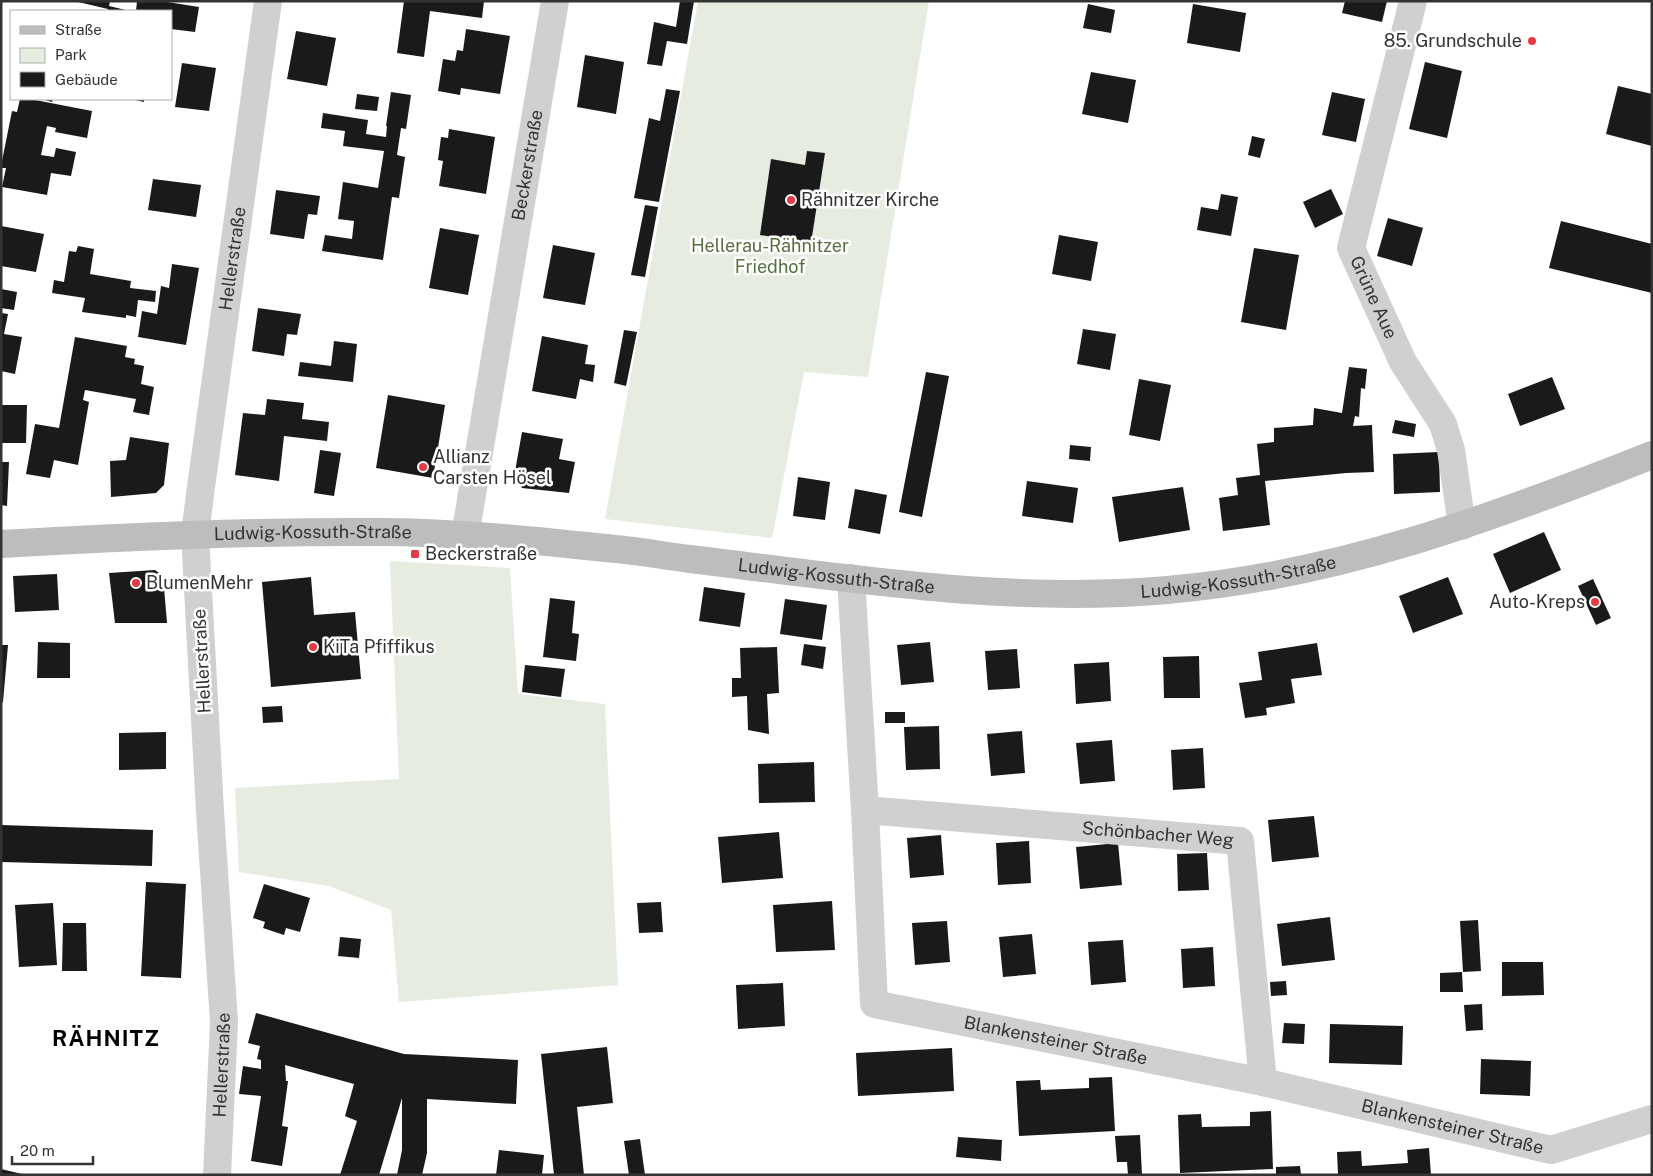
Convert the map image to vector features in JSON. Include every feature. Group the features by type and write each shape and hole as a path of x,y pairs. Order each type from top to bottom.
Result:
{"street":[{"name":"Hellerstraße","path":"217,1175 224,1022 209,801 195,534 268,1"},
{"name":"Beckerstraße","path":"465,536 554,1"},
{"name":"Grüne Aue","path":"1413,1 1351,248 1403,362 1443,424 1451,450 1462,526"},
{"name":"Ludwig-Kossuth-Straße","path":"1,544 195,534 382,532 465,536 620,549 949,589 1110,594 1222,584 1307,569 1369,554 1462,526 1648,459"},
{"name":"Blankensteiner Straße","path":"851,578 874,1004 1263,1082 1551,1150 1652,1119"},
{"name":"Schönbacher Weg","path":"865,810 1240,841 1263,1082"}],"green space":[{"name":"Hellerau-Rähnitzer Friedhof","path":"698,1 929,1 868,377 804,372 772,538 605,519"},
{"path":"390,561 510,568 518,694 605,704 618,985 399,1002 391,910 329,886 239,872 235,788 399,779"}],"building":[{"path":"74,1 110,1 109,6 126,10 108,9"},
{"path":"137,1 161,1 199,7 195,32 172,29 172,10 136,10"},
{"path":"404,1 484,1 482,18 430,11 424,57 397,53"},
{"path":"680,1 694,1 687,44 667,41 662,66 647,64 654,22 676,27"},
{"path":"1345,1 1387,1 1382,22 1342,13"},
{"path":"1088,4 1115,10 1111,33 1083,28"},
{"path":"1193,4 1246,13 1240,52 1187,43"},
{"path":"466,29 510,36 500,94 461,88 460,95 438,91 443,59 455,61 457,50 463,51"},
{"path":"296,31 336,38 327,86 287,79"},
{"path":"585,55 624,62 616,114 577,107"},
{"path":"1425,62 1462,71 1447,138 1409,129"},
{"path":"182,63 216,68 209,111 175,107"},
{"path":"1091,72 1136,80 1128,123 1082,114"},
{"path":"1618,86 1652,94 1652,146 1606,134"},
{"path":"666,89 680,91 659,202 634,198 649,118 660,121"},
{"path":"391,92 411,95 406,129 401,128 397,155 405,157 399,198 392,197 383,260 322,251 325,235 352,239 354,221 338,219 343,182 378,188 384,151 343,146 345,131 321,128 323,113 368,120 366,134 386,137"},
{"path":"1332,92 1365,99 1356,142 1322,135"},
{"path":"357,94 379,97 377,111 355,109"},
{"path":"20,100 35,100 92,111 87,138 55,132 56,128 47,126 41,155 54,157 56,148 76,152 71,176 51,173 47,195 2,187 6,168 1,168 1,166 12,111 17,112"},
{"path":"449,129 495,137 486,194 439,186 443,161 438,160 441,137 448,138"},
{"path":"1252,136 1265,139 1260,158 1248,155"},
{"name":"Rähnitzer Kirche","path":"807,151 825,153 811,243 760,235 771,159 805,165"},
{"path":"153,179 201,185 196,217 148,210"},
{"path":"1331,189 1343,214 1315,228 1303,202"},
{"path":"276,190 320,196 317,215 308,214 304,239 270,234"},
{"path":"1221,194 1238,197 1231,236 1197,230 1201,207 1218,210"},
{"path":"645,205 658,207 645,277 631,275"},
{"path":"1388,218 1423,228 1412,266 1377,256"},
{"path":"1561,221 1652,244 1652,293 1549,268"},
{"path":"1,226 44,234 36,272 1,266"},
{"path":"440,228 479,235 468,295 429,288"},
{"path":"1059,235 1098,242 1091,281 1052,274"},
{"path":"553,245 595,253 585,305 543,298"},
{"path":"78,246 94,249 90,274 131,281 130,288 156,291 155,302 138,300 136,317 126,315 126,318 82,312 85,298 52,293 54,280 64,282 69,251 76,252"},
{"path":"1254,248 1299,255 1286,330 1241,322"},
{"path":"172,264 199,268 186,345 138,337 142,311 157,314 161,286 169,288"},
{"path":"1,289 17,292 14,310 1,308"},
{"path":"258,308 301,314 297,335 287,334 284,356 252,351"},
{"path":"1,313 8,314 4,334 22,337 15,374 1,371"},
{"path":"1083,329 1116,334 1110,370 1077,364"},
{"path":"624,330 637,332 626,386 614,383"},
{"path":"542,336 588,345 585,364 595,365 593,382 580,379 576,399 532,391"},
{"path":"75,337 127,346 125,357 135,359 134,364 144,366 141,384 154,387 149,415 133,412 136,399 85,390 83,400 89,402 78,465 54,460 50,478 26,474 35,424 59,428"},
{"path":"334,341 357,344 353,382 298,376 300,362 331,366"},
{"path":"1349,367 1367,369 1365,389 1361,388 1359,417 1355,416 1353,426 1372,425 1374,472 1265,481 1270,525 1223,531 1219,498 1238,495 1236,478 1260,475 1257,444 1274,442 1274,428 1313,425 1314,408 1342,413"},
{"path":"926,372 949,376 922,517 899,512"},
{"path":"1552,377 1565,409 1520,426 1508,394"},
{"path":"1139,379 1171,385 1160,441 1129,435"},
{"path":"388,395 445,405 433,478 376,468"},
{"path":"267,399 304,403 302,419 329,422 327,441 284,436 279,481 235,475 243,413 265,415"},
{"path":"1,405 27,405 26,443 1,443"},
{"path":"1395,420 1416,424 1414,437 1392,433"},
{"path":"522,432 563,439 559,459 575,462 569,493 522,488 514,477"},
{"path":"130,437 169,443 164,485 156,493 111,497 110,461 126,460"},
{"path":"1070,445 1091,447 1090,461 1069,459"},
{"path":"320,450 341,453 334,496 314,493"},
{"path":"1439,452 1440,492 1394,494 1393,454"},
{"path":"1,462 9,462 7,506 1,505"},
{"path":"798,477 830,482 825,520 793,516"},
{"path":"1027,481 1078,488 1073,523 1022,516"},
{"path":"1183,487 1190,530 1119,542 1112,497"},
{"path":"855,489 887,495 880,534 848,528"},
{"path":"1544,532 1561,570 1510,593 1493,554"},
{"path":"155,570 163,576 167,623 115,623 109,573"},
{"path":"57,574 59,610 15,612 13,576"},
{"name":"KiTa Pfiffikus","path":"311,577 314,615 355,612 361,679 271,687 262,582"},
{"path":"1448,577 1463,614 1413,633 1399,596"},
{"name":"Auto-Kreps","path":"1593,579 1611,618 1596,625 1578,586"},
{"path":"704,587 745,593 740,627 699,621"},
{"path":"550,598 575,601 572,633 579,634 576,661 543,657"},
{"path":"785,599 827,605 822,640 780,634"},
{"path":"38,642 70,643 70,678 37,678"},
{"path":"930,642 934,682 901,685 897,645"},
{"path":"1317,643 1322,675 1291,679 1295,703 1266,708 1267,715 1245,718 1239,683 1262,680 1258,652"},
{"path":"804,644 826,647 823,669 801,665"},
{"path":"1,645 8,645 3,702 1,702"},
{"path":"777,647 779,693 767,694 769,734 748,730 747,696 732,697 732,678 741,678 740,648"},
{"path":"1017,649 1020,688 988,690 985,651"},
{"path":"1199,656 1200,698 1164,698 1163,657"},
{"path":"1109,662 1111,701 1076,704 1074,664"},
{"path":"525,665 565,669 561,697 522,692"},
{"path":"282,706 283,722 263,723 262,707"},
{"path":"885,712 905,712 905,723 885,723"},
{"path":"939,726 940,769 906,770 904,727"},
{"path":"1022,731 1025,773 991,776 987,734"},
{"path":"166,732 166,769 119,770 119,733"},
{"path":"1112,740 1115,781 1080,784 1076,743"},
{"path":"1203,748 1205,788 1173,790 1171,750"},
{"path":"814,762 815,802 759,803 758,764"},
{"path":"1314,816 1319,857 1272,862 1268,820"},
{"path":"1,825 153,830 152,866 1,862"},
{"path":"779,832 783,878 722,883 718,837"},
{"path":"941,835 944,875 910,878 907,838"},
{"path":"1029,841 1031,883 998,885 996,843"},
{"path":"1118,843 1122,885 1080,889 1076,847"},
{"path":"1207,853 1209,890 1178,891 1177,854"},
{"path":"146,882 186,884 181,978 141,976"},
{"path":"264,884 310,898 300,932 286,928 284,935 263,928 265,922 253,918"},
{"path":"832,901 835,950 776,952 773,905"},
{"path":"661,902 663,932 639,933 637,903"},
{"path":"53,903 57,965 19,967 15,905"},
{"path":"1330,917 1335,960 1282,966 1277,924"},
{"path":"1478,920 1481,971 1463,972 1460,921"},
{"path":"947,921 950,962 915,965 912,923"},
{"path":"63,923 86,923 87,971 62,971"},
{"path":"1032,934 1036,974 1003,977 999,937"},
{"path":"340,937 361,939 359,958 338,956"},
{"path":"1123,940 1126,982 1091,985 1088,942"},
{"path":"1213,947 1215,986 1183,988 1181,949"},
{"path":"1502,962 1543,962 1544,995 1502,996"},
{"path":"1462,972 1463,992 1440,992 1440,973"},
{"path":"1286,981 1287,995 1271,996 1270,982"},
{"path":"783,983 785,1026 738,1029 736,985"},
{"path":"1482,1004 1483,1030 1466,1031 1464,1005"},
{"path":"256,1013 404,1054 518,1060 516,1104 427,1099 427,1153 422,1175 397,1175 402,1150 402,1098 379,1175 340,1175 357,1121 345,1116 354,1084 285,1065 286,1081 288,1081 282,1126 288,1127 282,1166 251,1161 261,1096 239,1094 243,1066 261,1069 261,1060 257,1059 260,1046 248,1043"},
{"path":"1284,1023 1305,1024 1304,1044 1282,1043"},
{"path":"1330,1024 1403,1026 1402,1065 1329,1063"},
{"path":"607,1047 613,1103 577,1107 584,1175 554,1175 541,1054"},
{"path":"952,1048 954,1091 858,1096 856,1053"},
{"path":"1481,1059 1531,1061 1530,1096 1480,1094"},
{"path":"1112,1077 1115,1131 1019,1136 1016,1081 1040,1080 1041,1090 1089,1088 1089,1078"},
{"path":"1271,1111 1273,1169 1180,1173 1178,1115 1201,1114 1202,1127 1250,1126 1250,1112"},
{"path":"1140,1135 1142,1175 1128,1175 1127,1162 1117,1162 1115,1136"},
{"path":"958,1137 1002,1140 1001,1161 956,1157"},
{"path":"640,1139 645,1175 629,1175 624,1141"},
{"path":"1429,1148 1431,1175 1338,1175 1337,1152 1361,1151 1362,1166 1408,1163 1407,1150"},
{"path":"499,1150 544,1155 542,1175 496,1175"},
{"path":"1300,1166 1301,1175 1276,1175 1276,1167"},
{"path":"1,1169 22,1174 22,1175 1,1175"}],"place":[{"name":"85. Grundschule","path":"1532,41"},
{"name":"Rähnitzer Kirche","path":"791,200"},
{"name":"Allianz Carsten Hösel","path":"423,467"},
{"name":"Beckerstraße","path":"415,554"},
{"name":"BlumenMehr","path":"136,583"},
{"name":"Auto-Kreps","path":"1595,602"},
{"name":"KiTa Pfiffikus","path":"313,647"}],"district":[{"name":"RÄHNITZ","path":"106,1038"}]}
